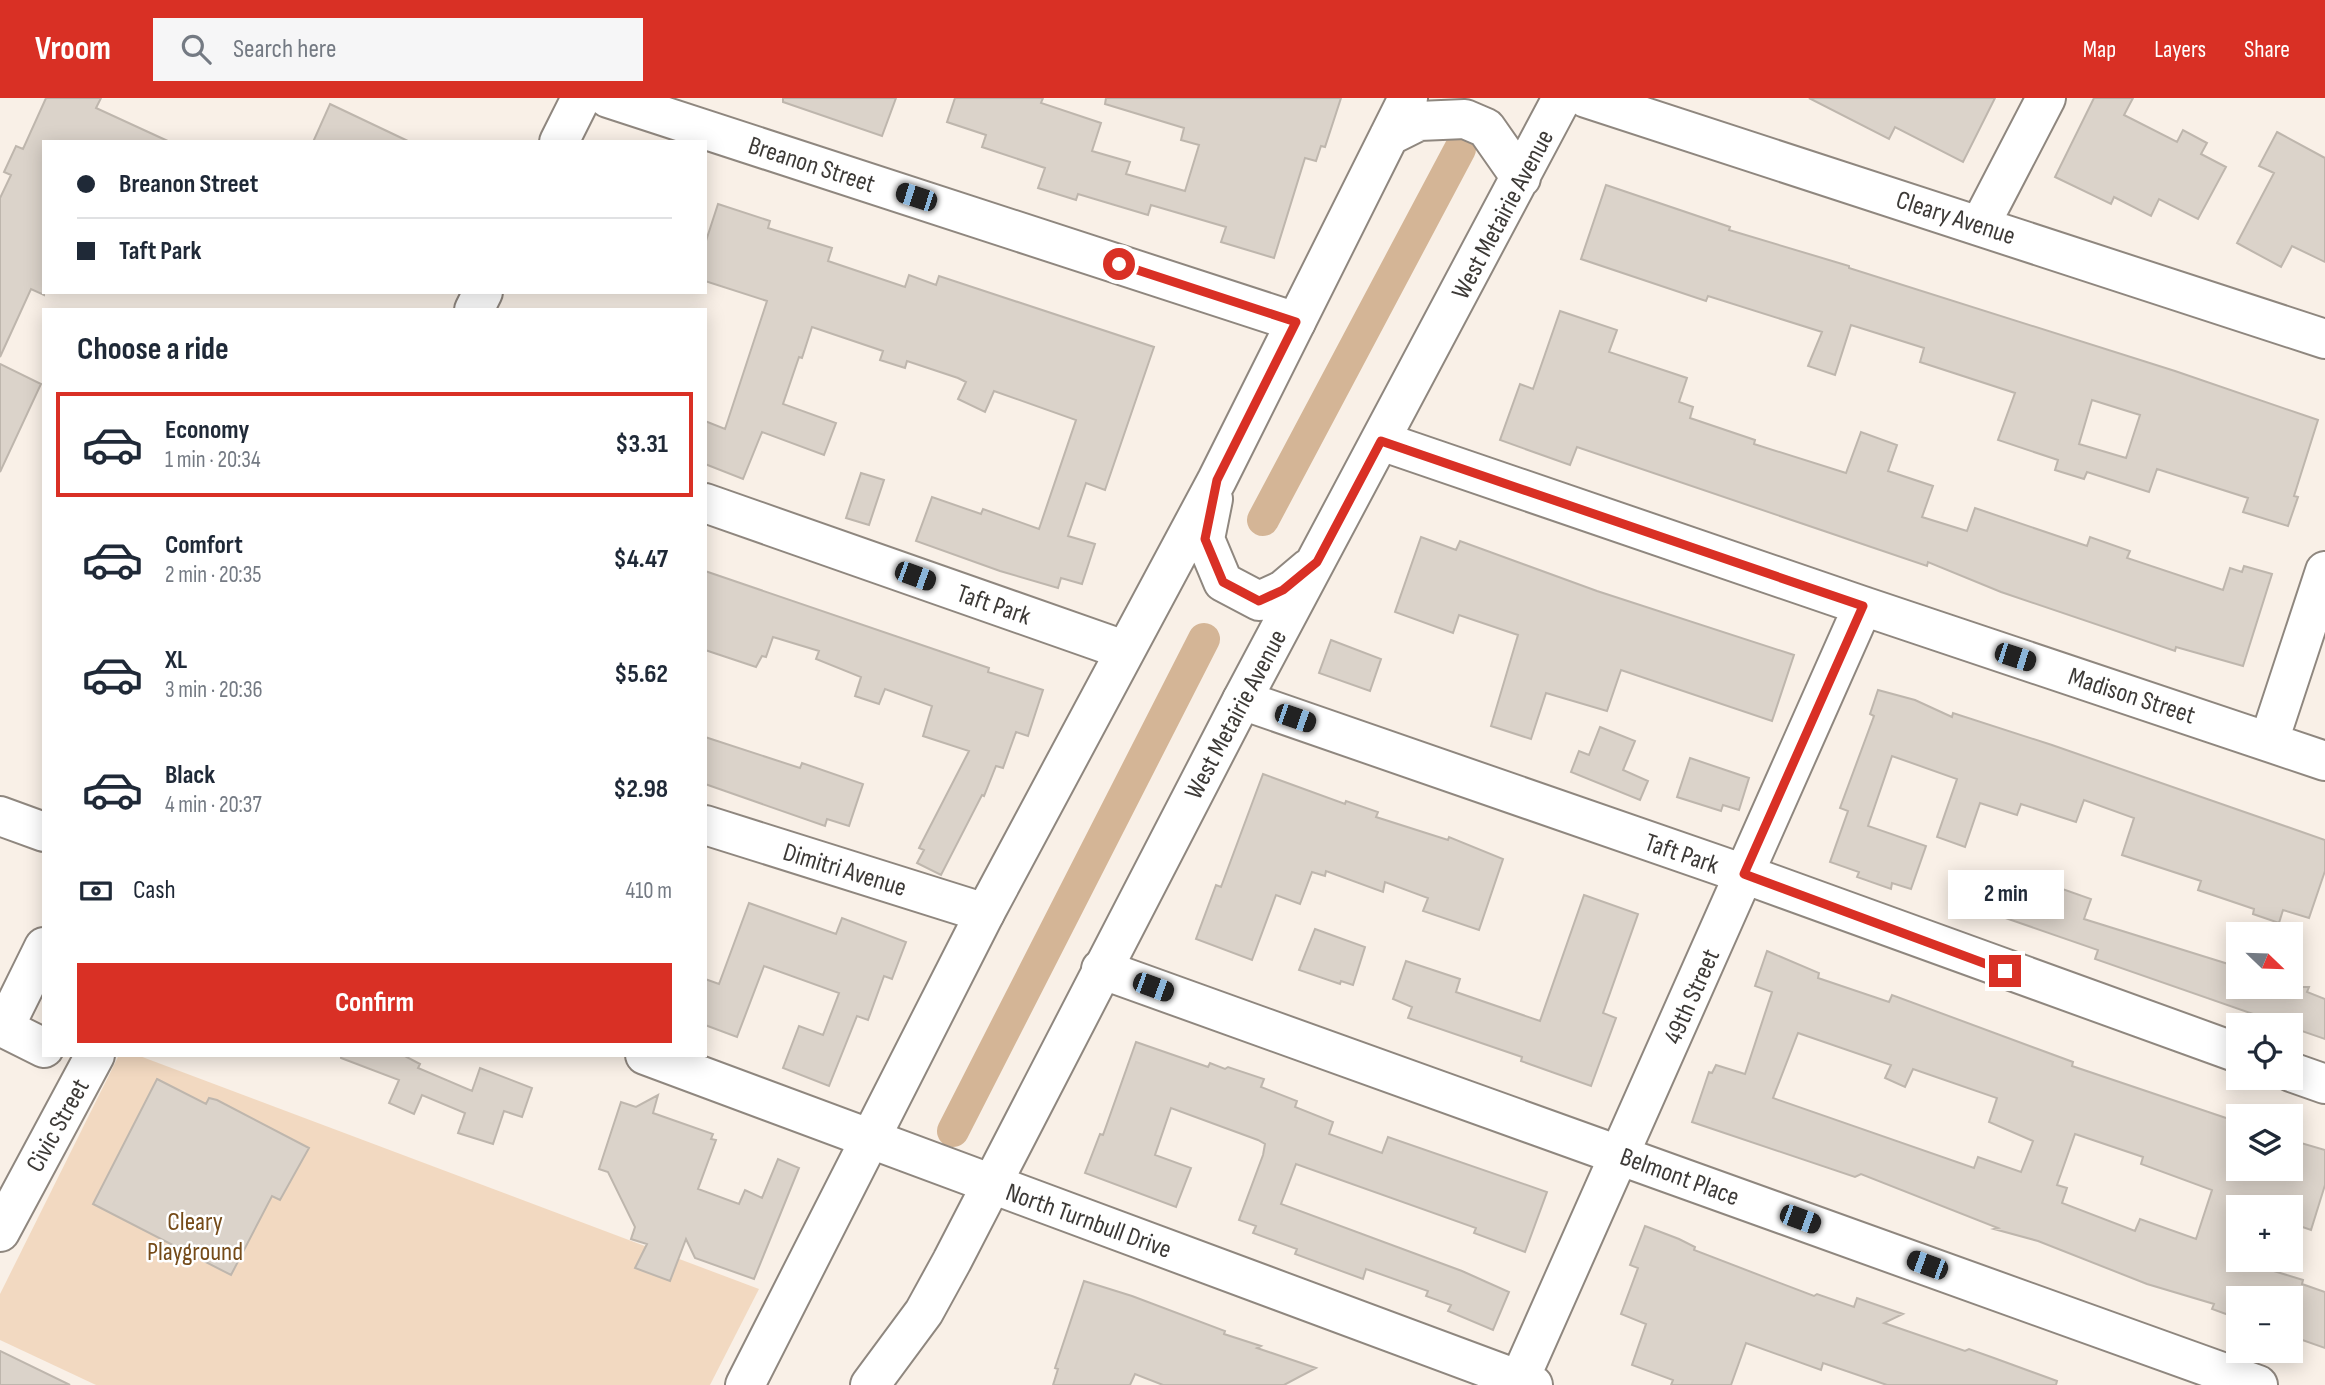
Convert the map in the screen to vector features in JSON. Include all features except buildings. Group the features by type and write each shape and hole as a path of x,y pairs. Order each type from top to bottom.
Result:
{"street":[{"path":"560,140 581,98"},
{"name":"Breanon Street","path":"608,98 1296,322"},
{"path":"745,1385 985,913 1217,480 1408,98"},
{"name":"West Metairie Avenue","path":"870,1385 924,1312 1242,700 1562,98"},
{"name":"Cleary Avenue","path":"1586,98 2325,339"},
{"path":"1980,225 2046,98"},
{"path":"1389,136 1419,121 1465,119 1486,128 1521,178"},
{"name":"Madison Street","path":"1381,441 2325,761"},
{"path":"1217,480 1205,539 1223,582 1259,601 1283,590 1317,562"},
{"name":"Taft Park","path":"707,504 1124,650"},
{"path":"2269,741 2325,570"},
{"name":"49th Street","path":"1523,1383 1863,606"},
{"name":"Taft Park","path":"1242,700 1744,874 2226,1049"},
{"path":"0,816 42,831"},
{"name":"Dimitri Avenue","path":"707,826 985,913"},
{"path":"42,951 4,1028 42,1047"},
{"name":"Belmont Place","path":"1101,969 2258,1385"},
{"name":"North Turnbull Drive","path":"650,1057 1523,1383"},
{"name":"Civic Street","path":"0,1232 80,1060"},
{"path":"2303,1076 2325,1084"}],"green space":[{"name":"Cleary Playground","path":"118,1057 142,1057 759,1289 710,1385 96,1385 0,1340 0,1294"}],"waterway":[{"path":"1263,520 1460,149"},
{"path":"953,1131 1204,639"}],"route":[{"path":"1119,264 1296,322 1217,480 1205,539 1223,582 1259,601 1283,590 1317,562 1381,441 1863,606 1744,874 2005,971"}]}
